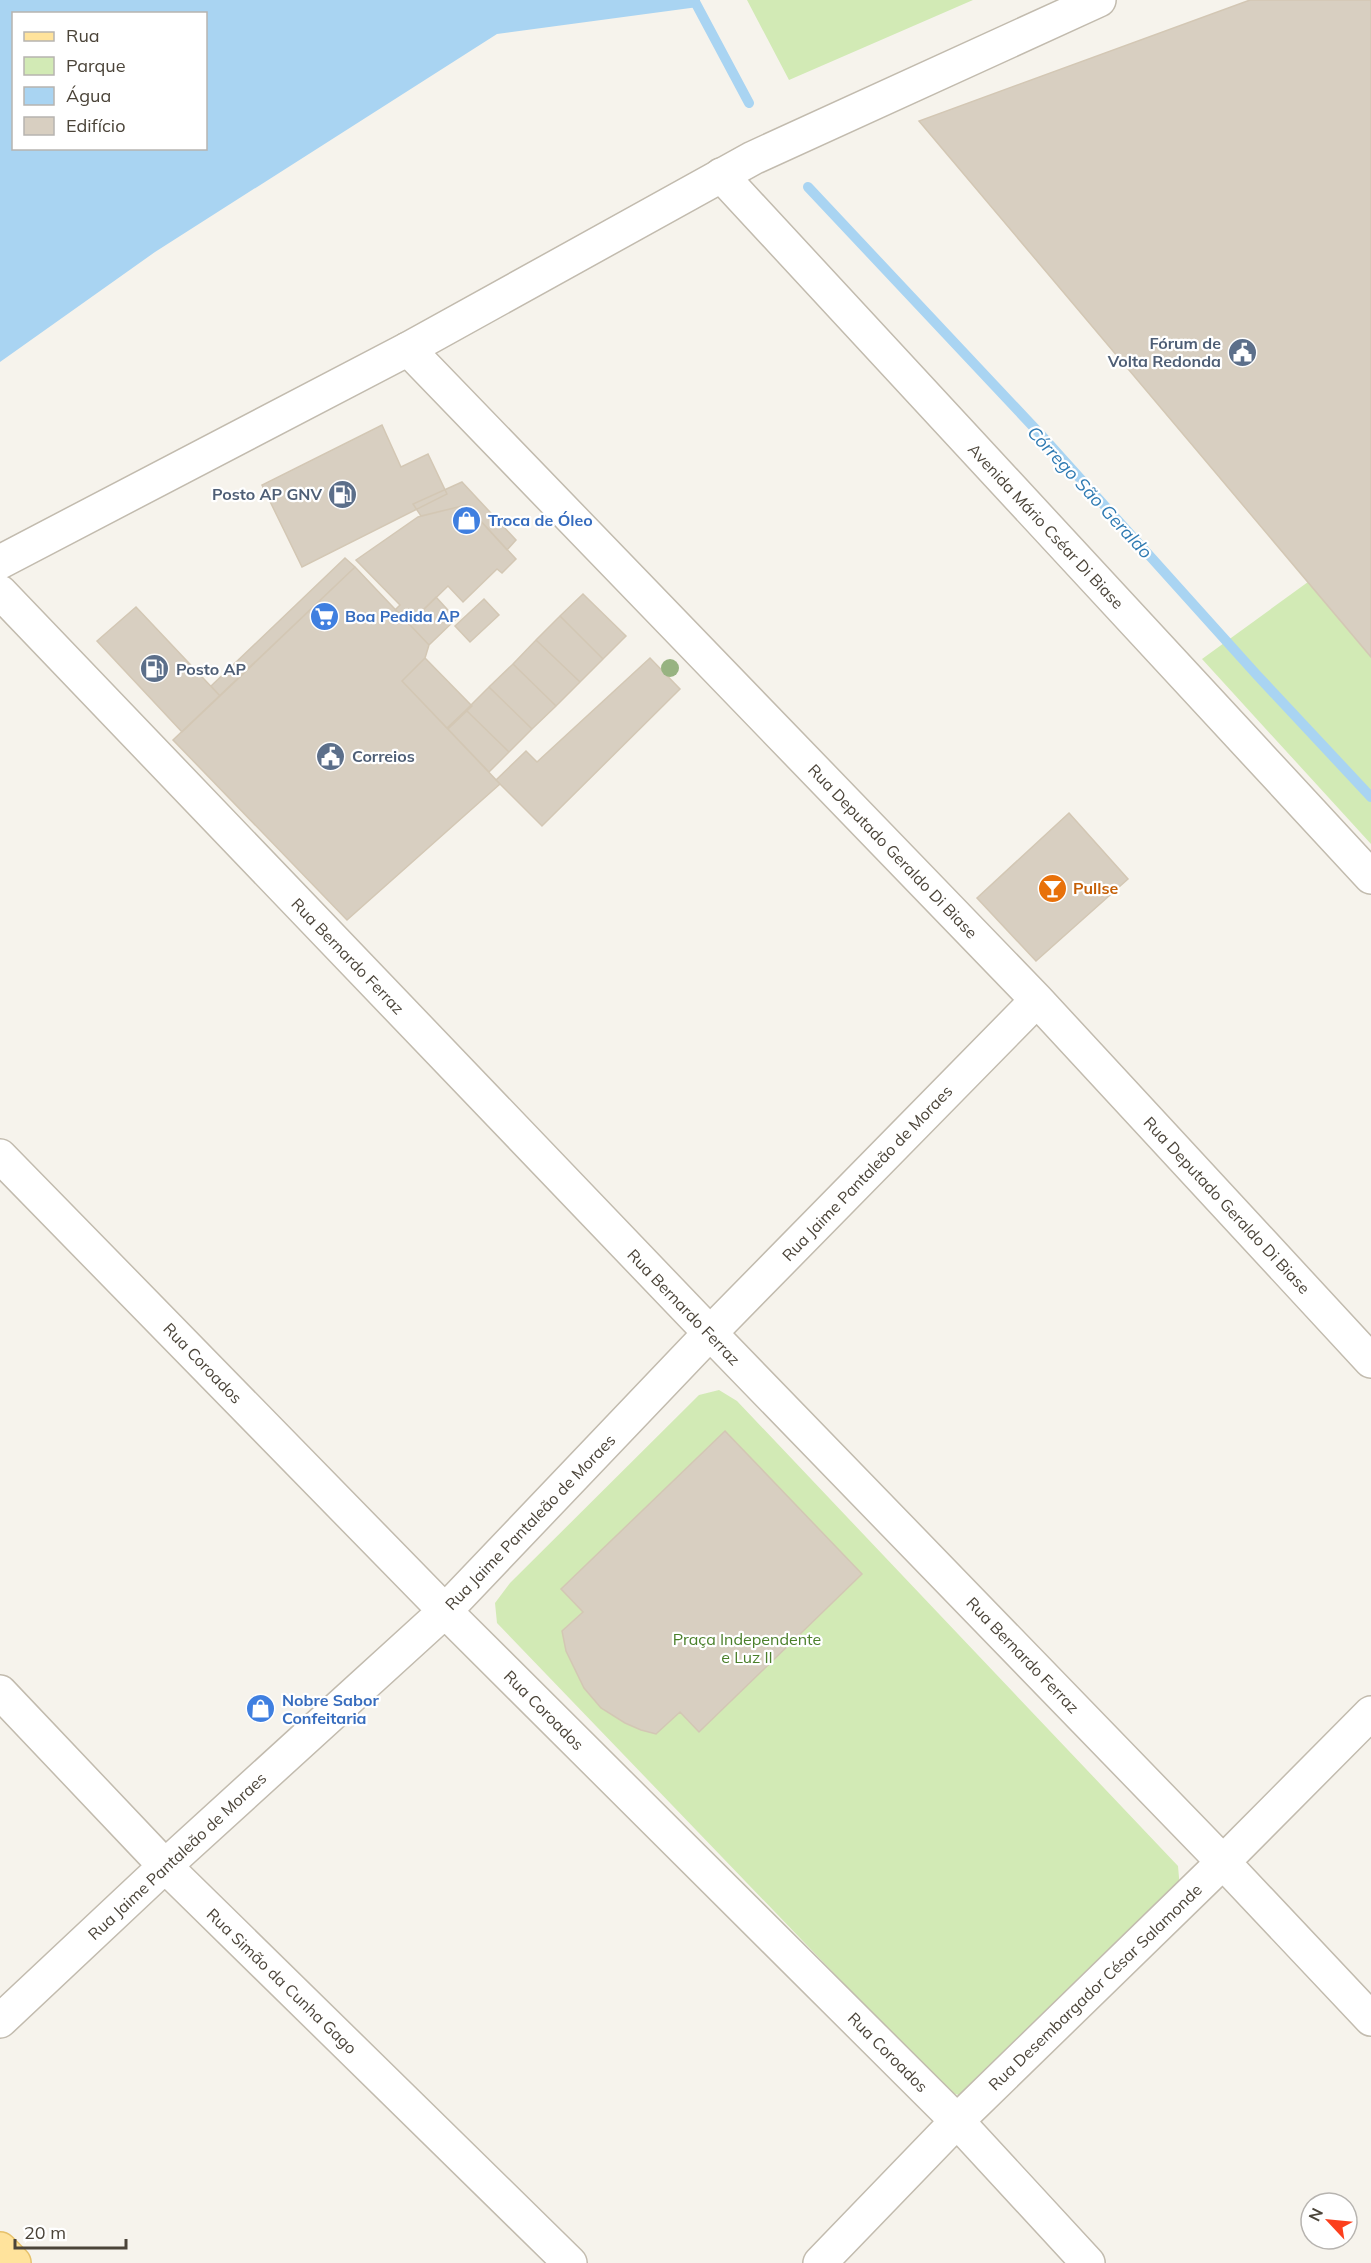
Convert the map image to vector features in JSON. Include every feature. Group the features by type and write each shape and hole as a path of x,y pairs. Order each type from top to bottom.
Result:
{"main road":[{"path":"0,2248 14,2263"}],"street":[{"path":"0,562 408,349 753,158 1099,0"},
{"name":"Avenida Mário Cséar Di Biase","path":"722,175 1371,877"},
{"name":"Rua Deputado Geraldo Di Biase","path":"408,349 1037,1000 1371,1361"},
{"name":"Rua Bernardo Ferraz","path":"0,592 710,1333 1223,1862 1371,2019"},
{"name":"Rua Jaime Pantaleão de Moraes","path":"0,2021 165,1866 445,1611 710,1333 1037,1000"},
{"name":"Rua Coroados","path":"0,1156 445,1611 957,2121 1088,2263"},
{"name":"Rua Simão da Cunha Gago","path":"0,1692 165,1866 570,2263"},
{"name":"Rua Desembargador César Salamonde","path":"820,2263 957,2121 1223,1862 1371,1713"}],"green space":[{"path":"747,0 973,0 789,80"},
{"path":"1308,582 1371,657 1371,844 1202,659"},
{"name":"Praça Independente e Luz II","path":"719,1390 737,1401 1178,1866 1180,1889 967,2098 947,2091 497,1623 495,1603 510,1583 699,1395"}],"water":[{"path":"0,0 700,0 698,7 497,34 155,252 0,362"}],"building":[{"name":"Fórum de Volta Redonda","path":"1250,0 1371,0 1371,657 919,121"},
{"path":"382,425 401,467 428,454 447,494 302,567 262,485"},
{"path":"462,482 516,540 507,550 466,505 421,516 413,504"},
{"path":"466,505 516,559 502,573 497,569 463,602 448,586 409,624 395,610 400,605 356,560 418,517"},
{"path":"345,558 355,567 220,696 211,686"},
{"name":"Correios","path":"355,567 429,645 425,658 402,681 500,784 347,920 173,740"},
{"path":"583,594 626,636 603,659 560,616"},
{"path":"436,597 456,619 429,645 409,624"},
{"path":"484,599 499,615 470,642 455,626"},
{"path":"136,607 220,696 182,732 97,641"},
{"path":"560,616 603,659 580,682 536,640"},
{"path":"536,640 580,682 556,706 513,664"},
{"path":"425,658 472,706 448,729 402,681"},
{"path":"650,658 680,689 542,826 496,780 526,751 537,762"},
{"path":"513,664 556,706 532,729 489,687"},
{"path":"489,687 532,729 509,752 466,710"},
{"path":"466,710 509,752 489,772 447,728"},
{"name":"Pullse","path":"1069,813 1128,879 1036,961 977,898"},
{"path":"725,1431 862,1574 699,1732 680,1712 656,1734 625,1723 601,1708 584,1688 566,1651 562,1631 583,1612 561,1589"}],"waterway":[{"name":"Córrego São Geraldo","path":"694,0 749,103"},
{"name":"Córrego São Geraldo","path":"808,187 1041,435 1256,674 1371,797"}],"place":[{"name":"Fórum de Volta Redonda","path":"1242,352"},
{"name":"Posto AP GNV","path":"343,494"},
{"name":"Troca de Óleo","path":"467,520"},
{"name":"Boa Pedida AP","path":"324,616"},
{"name":"Posto AP","path":"155,669"},
{"name":"Correios","path":"331,756"},
{"name":"Pullse","path":"1052,888"},
{"name":"Nobre Sabor Confeitaria","path":"261,1709"}]}
